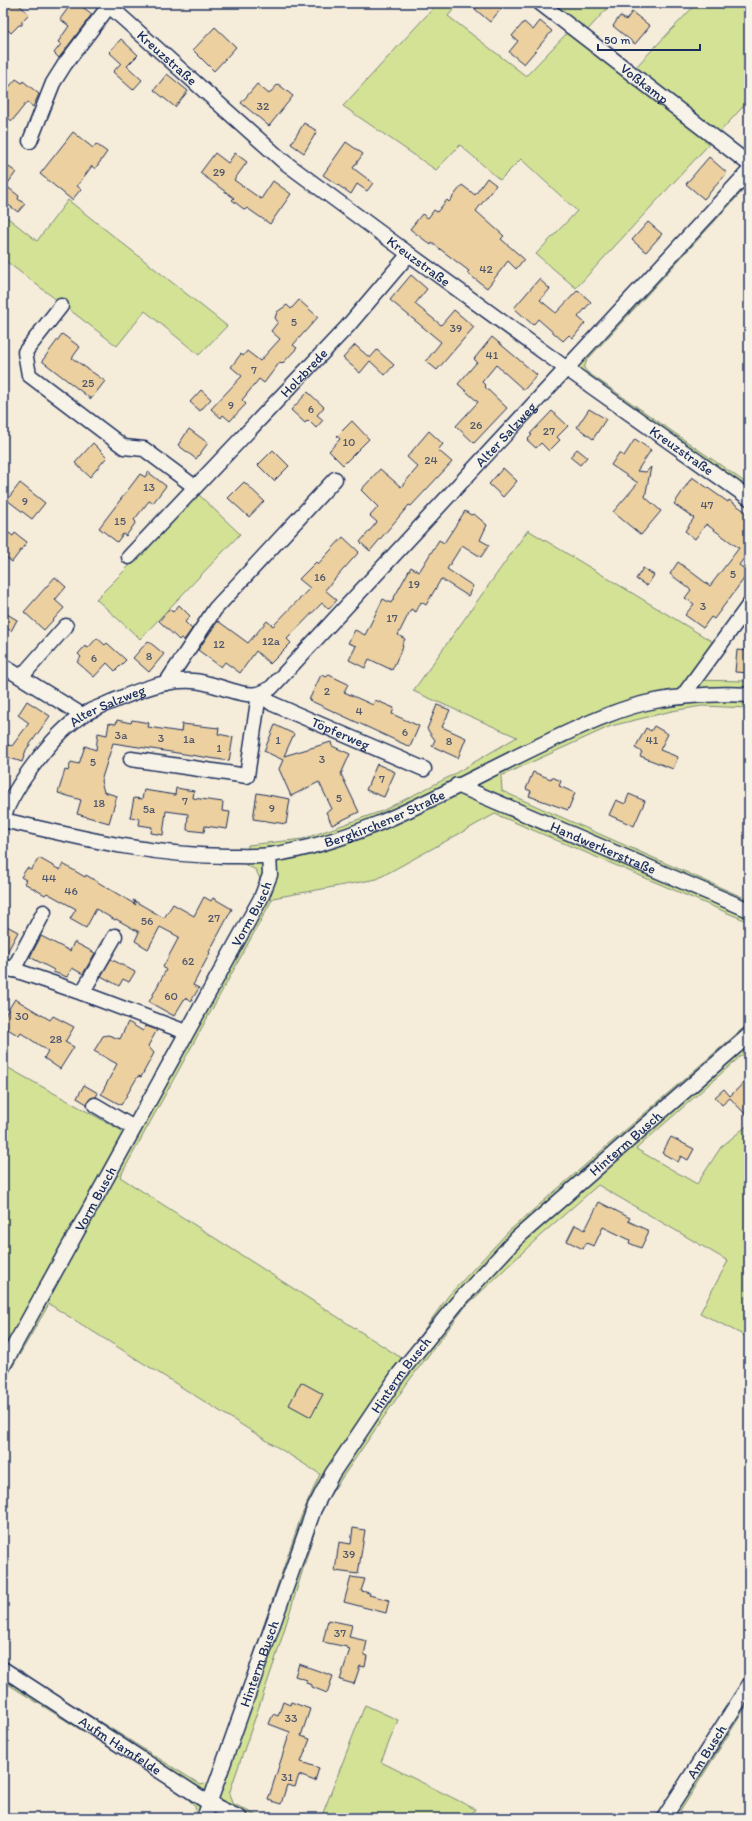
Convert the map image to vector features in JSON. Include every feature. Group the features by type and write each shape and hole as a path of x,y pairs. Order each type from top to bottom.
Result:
{"street":[{"name":"Voßkamp","path":"540,3 749,164"},
{"path":"30,141 53,83 108,5"},
{"name":"Kreuzstraße","path":"108,5 283,161 567,369 749,498"},
{"name":"Alter Salzweg","path":"3,819 14,794 40,758 64,729 82,715 132,693 166,683 192,680 248,694 259,694 271,688 749,171"},
{"name":"Holzbrede","path":"129,557 347,327 409,254"},
{"path":"62,306 25,352 29,375 124,447 144,449 195,487"},
{"path":"166,683 215,609 335,479"},
{"path":"682,697 749,605"},
{"path":"21,677 66,626"},
{"path":"3,666 82,715"},
{"name":"Bergkirchener Straße","path":"3,819 103,842 167,853 203,856 269,855 311,847 385,821 526,751 605,716 654,701 716,693 749,695"},
{"path":"131,759 247,776 259,694"},
{"name":"Töpferweg","path":"259,694 273,704 424,769"},
{"name":"Handwerkerstraße","path":"457,785 749,910"},
{"name":"Vorm Busch","path":"3,1366 267,886 270,875 269,855"},
{"path":"44,912 8,968 82,993 186,1032"},
{"path":"82,993 115,936"},
{"name":"Hinterm Busch","path":"204,1818 314,1509 332,1474 399,1374 457,1303 517,1238 749,1035"},
{"path":"95,1105 134,1128"},
{"name":"Aufm Hamfelde","path":"3,1669 209,1803 240,1818"},
{"name":"Am Busch","path":"664,1818 749,1685"}],"green space":[{"path":"438,3 459,3 448,16 526,76 568,32 532,3 612,3 585,33 633,70 697,3 749,3 749,100 717,135 749,158 749,184 587,360 584,368 587,372 749,485 749,505 555,370 744,168 712,141 576,288 536,254 577,211 521,159 500,180 460,145 436,170 343,106"},
{"path":"68,200 227,326 199,355 145,311 117,346 3,259 3,214 37,241"},
{"path":"197,493 240,534 140,639 96,599 133,562"},
{"path":"528,530 713,642 686,680 749,681 749,708 702,706 672,711 611,726 501,776 502,791 749,900 749,922 495,814 377,879 273,898 120,1177 403,1359 449,1295 509,1231 749,1023 749,1059 744,1054 742,1055 636,1149 697,1184 721,1147 749,1124 749,1338 700,1313 728,1261 598,1185 541,1235 465,1307 408,1382 328,1498 319,1517 275,1660 229,1794 232,1803 261,1818 198,1818 195,1807 186,1796 3,1681 3,1661 201,1785 210,1782 301,1517 320,1474 49,1304 3,1383 3,1065 124,1132 259,889 260,879 256,870 246,865 248,845 303,839 382,811 449,777 517,737 413,691"},
{"path":"749,1674 749,1702 676,1818 658,1818"},
{"path":"365,1705 398,1720 381,1762 475,1809 470,1818 321,1818"}],"building":[{"path":"3,3 17,3 29,14 22,21 22,25 19,25 11,33 3,25"},
{"path":"72,3 77,3 92,14 59,58 54,53 61,44 58,42 69,26 60,19"},
{"path":"481,3 506,3 490,22 475,9"},
{"path":"632,12 650,26 635,44 613,26 620,16 626,20"},
{"path":"540,21 552,31 524,64 509,52 518,41 512,36 524,22 533,30"},
{"path":"215,27 236,47 214,71 193,50"},
{"path":"121,39 138,55 127,66 142,80 133,90 113,72 121,63 109,52"},
{"path":"167,74 188,91 175,107 154,90"},
{"path":"16,79 22,83 23,81 39,94 33,107 27,102 12,121 3,114 3,94"},
{"path":"257,84 269,94 278,84 293,96 269,126 241,103"},
{"path":"304,123 317,131 304,153 291,144"},
{"path":"73,132 93,148 96,144 107,152 95,169 92,166 77,186 81,189 72,200 40,174"},
{"path":"346,142 363,154 353,168 373,183 367,191 357,184 351,194 323,175"},
{"path":"215,153 228,163 235,153 247,162 234,180 261,199 273,181 291,194 270,224 247,208 245,210 232,200 234,198 200,173"},
{"path":"709,157 727,173 704,199 686,184"},
{"path":"3,163 16,172 6,186 19,196 18,199 25,204 18,212 3,201"},
{"path":"487,178 496,185 476,211 504,236 501,239 524,259 516,269 508,261 487,288 467,273 469,271 432,243 431,245 410,229 422,214 428,218 434,210 437,212 447,200 449,202 462,185 475,195"},
{"path":"648,222 662,234 646,252 632,240"},
{"path":"411,275 427,289 415,304 441,325 454,310 474,327 437,370 426,361 441,342 390,300"},
{"path":"539,279 550,289 540,300 556,313 578,290 591,302 578,317 585,323 573,338 569,335 563,341 538,319 533,325 514,308"},
{"path":"299,300 318,317 293,345 297,348 282,364 280,362 264,383 259,379 242,400 246,404 230,421 223,415 221,418 211,409 242,376 231,367 241,354 243,356 247,351 260,361 280,339 271,331 278,322 275,318 277,312 287,305 291,309"},
{"path":"62,334 80,347 72,358 105,381 91,399 42,361"},
{"path":"492,337 537,375 524,390 496,365 482,382 486,386 485,387 507,408 474,443 456,426 478,402 458,384 477,362 474,359"},
{"path":"355,345 370,358 377,350 394,365 385,375 370,361 360,373 343,358"},
{"path":"201,390 211,399 200,411 190,402"},
{"path":"308,392 324,407 317,415 323,420 316,428 308,420 305,423 291,410"},
{"path":"589,409 606,419 593,439 577,427"},
{"path":"552,411 568,426 557,437 560,440 549,451 541,443 536,448 527,440 532,435 530,434"},
{"path":"352,421 369,439 343,465 329,451 340,439 337,436"},
{"path":"189,429 208,443 196,459 178,445"},
{"path":"429,431 443,444 438,450 452,462 411,506 409,505 370,551 360,542 377,522 370,516 378,507 361,490 380,469 401,487 418,467 407,457"},
{"path":"635,439 651,450 637,471 646,472 651,467 645,497 661,511 641,535 613,512 638,483 611,465 619,453 624,456"},
{"path":"93,443 107,457 90,477 75,463"},
{"path":"577,449 587,457 580,465 570,457"},
{"path":"273,450 289,466 274,481 258,465"},
{"path":"503,468 517,481 503,497 489,484"},
{"path":"148,472 166,486 153,503 149,501 134,520 136,522 126,536 123,534 117,542 99,528 140,474 145,477"},
{"path":"692,477 728,502 729,500 749,514 749,555 747,554 739,565 749,572 714,619 711,617 703,628 685,615 694,604 685,598 691,590 670,574 678,562 710,586 739,548 706,524 695,539 685,531 694,518 674,504"},
{"path":"244,482 264,501 249,517 228,498"},
{"path":"20,483 45,503 32,519 7,500"},
{"path":"465,511 471,515 474,514 487,525 480,540 489,545 481,557 462,545 447,569 473,586 468,596 441,579 426,605 421,602 416,612 411,609 398,635 405,639 392,670 369,659 365,668 349,660 356,646 348,643 355,630 365,635 383,599 391,603 411,567 419,572 439,540 444,543"},
{"path":"3,529 13,536 15,533 27,542 12,562 3,555"},
{"path":"343,537 359,552 325,590 337,600 329,609 322,603 287,639 291,643 270,664 256,651 240,673 225,662 221,667 198,650 218,621 248,643 267,621 273,626 310,588 299,579 316,562 318,564"},
{"path":"643,568 654,575 647,586 636,579"},
{"path":"55,577 66,587 55,600 64,608 44,630 24,612"},
{"path":"179,605 190,616 185,622 192,629 184,640 181,638 179,640 159,621 169,609 173,612"},
{"path":"3,614 6,616 7,614 17,620 11,631 3,626"},
{"path":"97,638 105,645 107,643 126,660 115,671 107,663 94,677 77,662 81,657 78,654 85,646 88,648"},
{"path":"148,641 164,654 149,672 133,658"},
{"path":"737,650 749,651 749,673 735,672"},
{"path":"321,675 326,677 329,675 348,684 344,692 373,705 375,700 394,708 392,714 419,726 410,747 309,700"},
{"path":"27,701 50,716 26,750 22,762 4,756 8,745 12,746 29,723 18,715"},
{"path":"437,705 450,710 442,727 466,738 458,758 432,746 435,740 427,729"},
{"path":"117,720 131,723 132,720 149,723 148,727 181,732 182,724 219,728 218,734 233,737 229,761 113,743 101,781 104,792 117,796 109,823 77,814 81,800 58,793 65,770 68,771 71,762 79,764 85,746 96,750 98,733 107,735 109,723 116,724"},
{"path":"275,725 294,734 284,756 331,742 332,746 350,754 341,774 359,812 332,825 326,812 332,809 319,782 291,796 279,769 283,760 264,751"},
{"path":"654,726 668,734 660,750 678,757 673,769 640,756 642,752 635,748 646,728 651,731"},
{"path":"377,764 395,772 384,797 366,790"},
{"path":"533,772 561,781 559,786 575,793 568,810 529,796 531,791 526,789"},
{"path":"176,788 194,791 193,798 223,802 222,811 230,812 227,829 205,826 204,832 187,830 188,814 166,811 163,835 151,833 152,827 139,825 140,819 130,818 134,798 142,799 144,790 175,795"},
{"path":"257,793 290,799 286,824 253,819"},
{"path":"629,794 645,801 634,826 609,815 616,800 625,804"},
{"path":"39,858 60,870 63,864 85,877 86,875 136,905 133,900 164,918 173,904 194,916 204,897 211,901 213,898 232,909 193,985 199,988 191,1001 185,998 174,1016 149,1002 166,970 163,967 179,937 160,927 148,949 135,941 139,932 96,909 86,928 70,919 76,909 47,893 45,895 24,883 26,880 21,877 27,868 31,870"},
{"path":"3,924 18,932 4,958 3,958"},
{"path":"41,936 70,951 74,942 95,953 83,974 72,968 67,977 53,972 54,970 30,957"},
{"path":"111,959 135,972 129,982 123,979 119,986 101,976"},
{"path":"15,999 50,1020 53,1016 74,1027 65,1042 74,1047 60,1069 44,1058 48,1051 21,1033 19,1036 3,1026 3,1018"},
{"path":"128,1022 143,1031 146,1026 157,1030 148,1046 154,1053 141,1077 138,1076 121,1105 101,1094 117,1064 94,1051 103,1036 108,1035 120,1039"},
{"path":"749,1078 749,1118 730,1098 722,1105 715,1097 724,1089 730,1096"},
{"path":"84,1085 98,1093 96,1097 91,1098 87,1104 77,1098"},
{"path":"671,1137 694,1149 688,1160 681,1156 678,1162 662,1153"},
{"path":"599,1202 630,1218 628,1221 649,1231 641,1248 629,1243 630,1240 603,1227 594,1246 586,1243 583,1249 567,1241 575,1225 585,1230"},
{"path":"301,1382 323,1394 311,1417 289,1405"},
{"path":"353,1528 365,1530 358,1574 335,1571 339,1542 351,1544"},
{"path":"351,1577 365,1579 361,1591 370,1593 369,1595 389,1600 386,1613 344,1602"},
{"path":"328,1620 352,1625 349,1637 367,1641 364,1655 367,1656 365,1667 360,1666 354,1684 340,1680 350,1649 323,1642"},
{"path":"299,1664 333,1676 327,1693 312,1687 312,1685 306,1683 307,1680 295,1676"},
{"path":"283,1702 290,1705 291,1702 310,1709 301,1736 310,1739 301,1762 319,1768 315,1781 299,1775 295,1787 287,1785 281,1804 268,1800 290,1732 269,1724 273,1714 278,1716"}]}
